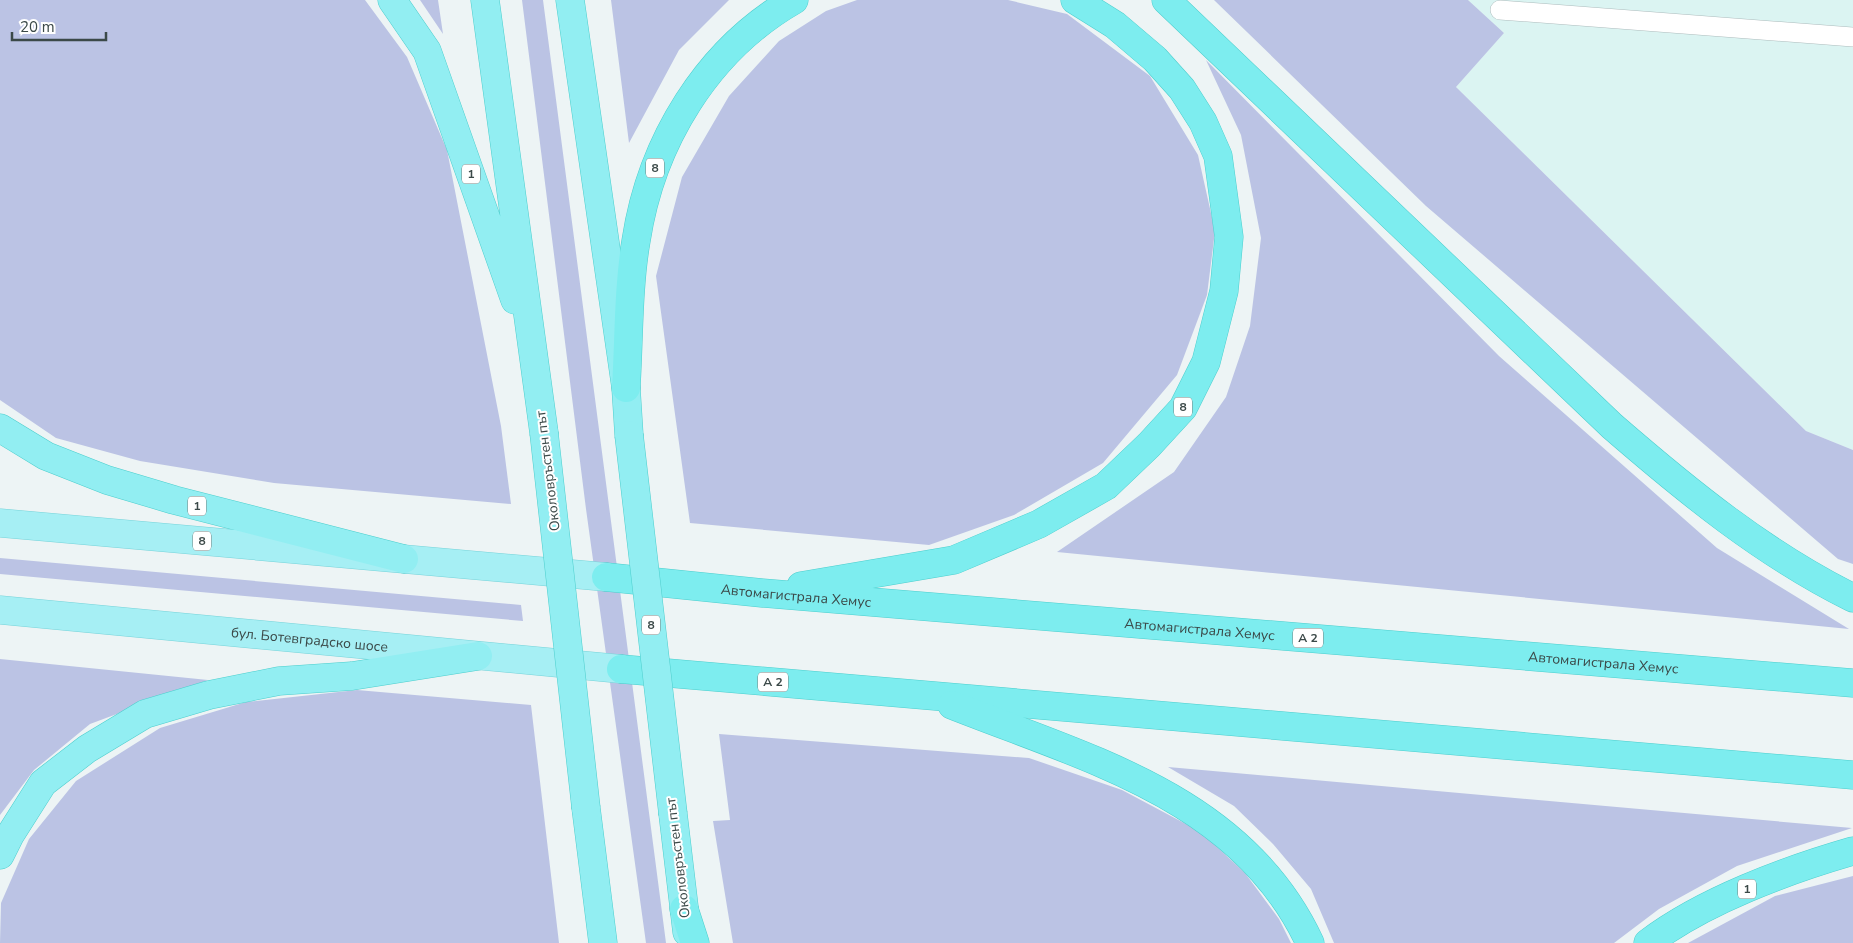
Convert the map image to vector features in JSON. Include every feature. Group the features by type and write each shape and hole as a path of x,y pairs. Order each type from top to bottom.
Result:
{"highway":[{"name":"1","path":"392,0 427,52 534,357"},
{"name":"Околовръстен път","path":"485,0 544,433 603,943"},
{"name":"Околовръстен път","path":"570,0 626,388 629,435 688,943"},
{"name":"8","path":"626,388 635,242 647,186 667,137 696,88 730,49 767,16 794,0"},
{"name":"8","path":"762,593 954,560 1039,524 1106,486 1183,408 1206,362 1224,291 1229,237 1218,156 1203,122 1182,90 1155,59 1115,25 1075,0"},
{"path":"1166,0 1612,426 1670,476 1738,528 1810,576 1853,598"},
{"name":"1","path":"0,428 46,456 107,480 174,500 404,559"},
{"name":"Автомагистрала Хемус","path":"606,577 762,593 1853,683"},
{"path":"0,855 43,783 86,749 145,714 209,695 278,681 352,676 478,656"},
{"name":"A 2","path":"621,669 1853,775"},
{"path":"925,695 1144,782 1191,808 1230,837 1261,867 1291,907 1310,943"},
{"name":"1","path":"1648,943 1666,930 1734,895 1812,863 1853,851"},
{"path":"584,943 595,882"},
{"path":"684,909 695,943"}],"main road":[{"name":"8","path":"0,523 404,559"},
{"name":"1","path":"404,559 606,577"},
{"name":"бул. Ботевградско шосе","path":"0,610 621,669"}],"lane":[{"path":"1500,10 1853,37"}],"shaded area":[{"path":"0,0 365,0 407,57 447,150 501,426 511,504 274,483 140,461 56,438 0,400"},
{"path":"420,0 438,0 443,34"},
{"path":"522,0 543,0 666,943 646,943 586,509"},
{"path":"611,0 729,0 679,50 629,143"},
{"path":"857,0 1008,0 1067,14 1150,76 1198,155 1215,231 1207,295 1177,375 1103,463 1014,515 929,545 690,523 656,276 682,177 729,96 779,41 826,11"},
{"path":"1214,0 1468,0 1504,33 1456,87 1806,431 1853,450 1853,564 1838,559 1426,206"},
{"path":"1468,0 1853,0 1853,450 1806,431 1456,87 1504,33"},
{"path":"1206,60 1499,356 1717,548 1849,629 1057,552 1174,472 1226,397 1250,326 1261,238 1241,135"},
{"path":"0,558 521,605 523,621 0,574"},
{"path":"0,659 208,680 90,724 34,770 0,815"},
{"path":"357,690 531,705 559,943 0,943 1,903 29,839 76,781 160,728 246,702"},
{"path":"719,734 1029,758 1122,790 1201,832 1245,873 1279,919 1291,943 733,943 713,821 730,820"},
{"path":"1168,767 1852,828 1737,866 1659,909 1614,943 1334,943 1311,889 1273,844 1234,806"},
{"path":"1853,876 1853,943 1688,943 1775,896"}]}
